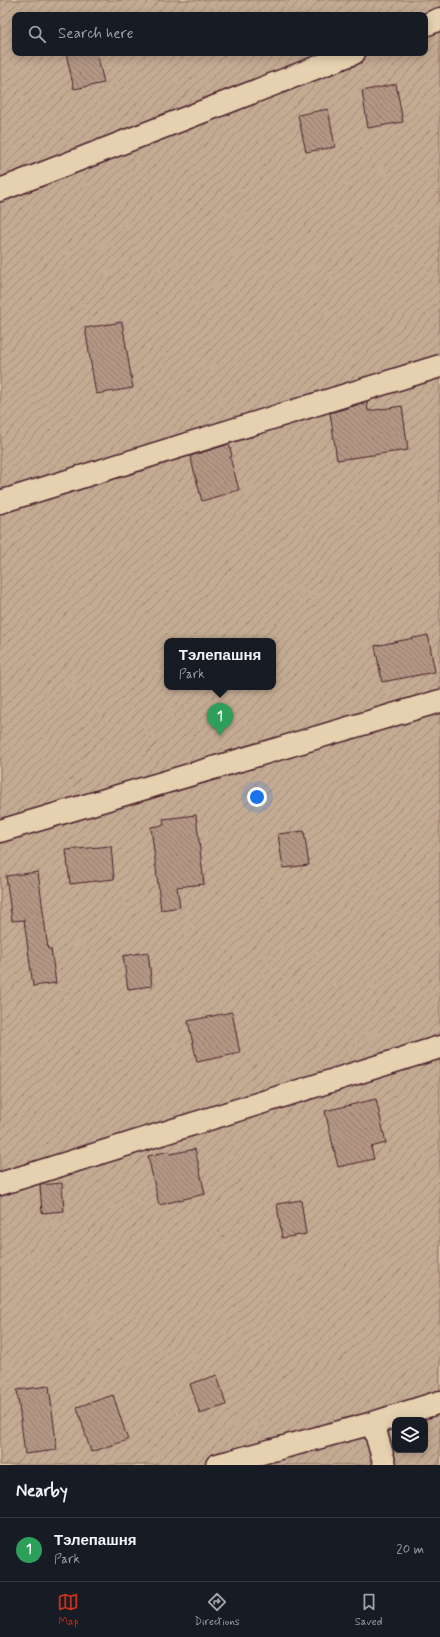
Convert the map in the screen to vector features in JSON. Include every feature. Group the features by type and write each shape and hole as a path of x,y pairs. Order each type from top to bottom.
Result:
{"street":[{"path":"428,24 440,19"},
{"path":"0,190 346,56"},
{"path":"0,502 440,366"},
{"path":"0,832 440,701"},
{"path":"0,1184 440,1047"},
{"path":"217,1465 373,1424 440,1402"},
{"path":"373,1424 385,1465"}],"shaded area":[{"path":"0,0 440,0 440,1465 0,1465"}],"building":[{"path":"67,56 98,56 104,83 74,89"},
{"path":"396,84 403,122 368,128 362,91"},
{"path":"328,109 335,147 306,152 298,115"},
{"path":"122,322 133,388 96,394 85,328"},
{"path":"367,402 368,411 402,406 408,450 337,460 330,413"},
{"path":"229,444 232,456 230,457 239,490 202,501 190,456"},
{"path":"428,635 435,672 382,682 375,646"},
{"path":"196,815 204,884 177,887 180,907 161,910 151,827 164,825 163,819"},
{"path":"304,831 309,865 283,868 278,834"},
{"path":"111,846 114,879 70,884 66,850"},
{"path":"38,872 48,949 51,949 56,983 33,986 24,920 12,921 6,876"},
{"path":"148,952 152,986 128,989 123,956"},
{"path":"232,1012 240,1053 197,1062 188,1021"},
{"path":"376,1099 386,1143 371,1147 374,1159 338,1167 325,1111"},
{"path":"195,1149 205,1194 159,1205 148,1156 169,1151 170,1154"},
{"path":"62,1183 64,1211 42,1213 40,1185"},
{"path":"301,1200 306,1234 282,1238 277,1204"},
{"path":"217,1375 226,1405 200,1414 190,1384"},
{"path":"49,1386 57,1450 25,1454 17,1390"},
{"path":"113,1395 128,1440 91,1452 77,1407"}],"place":[{"name":"Тэлепашня","path":"220,736"}]}
